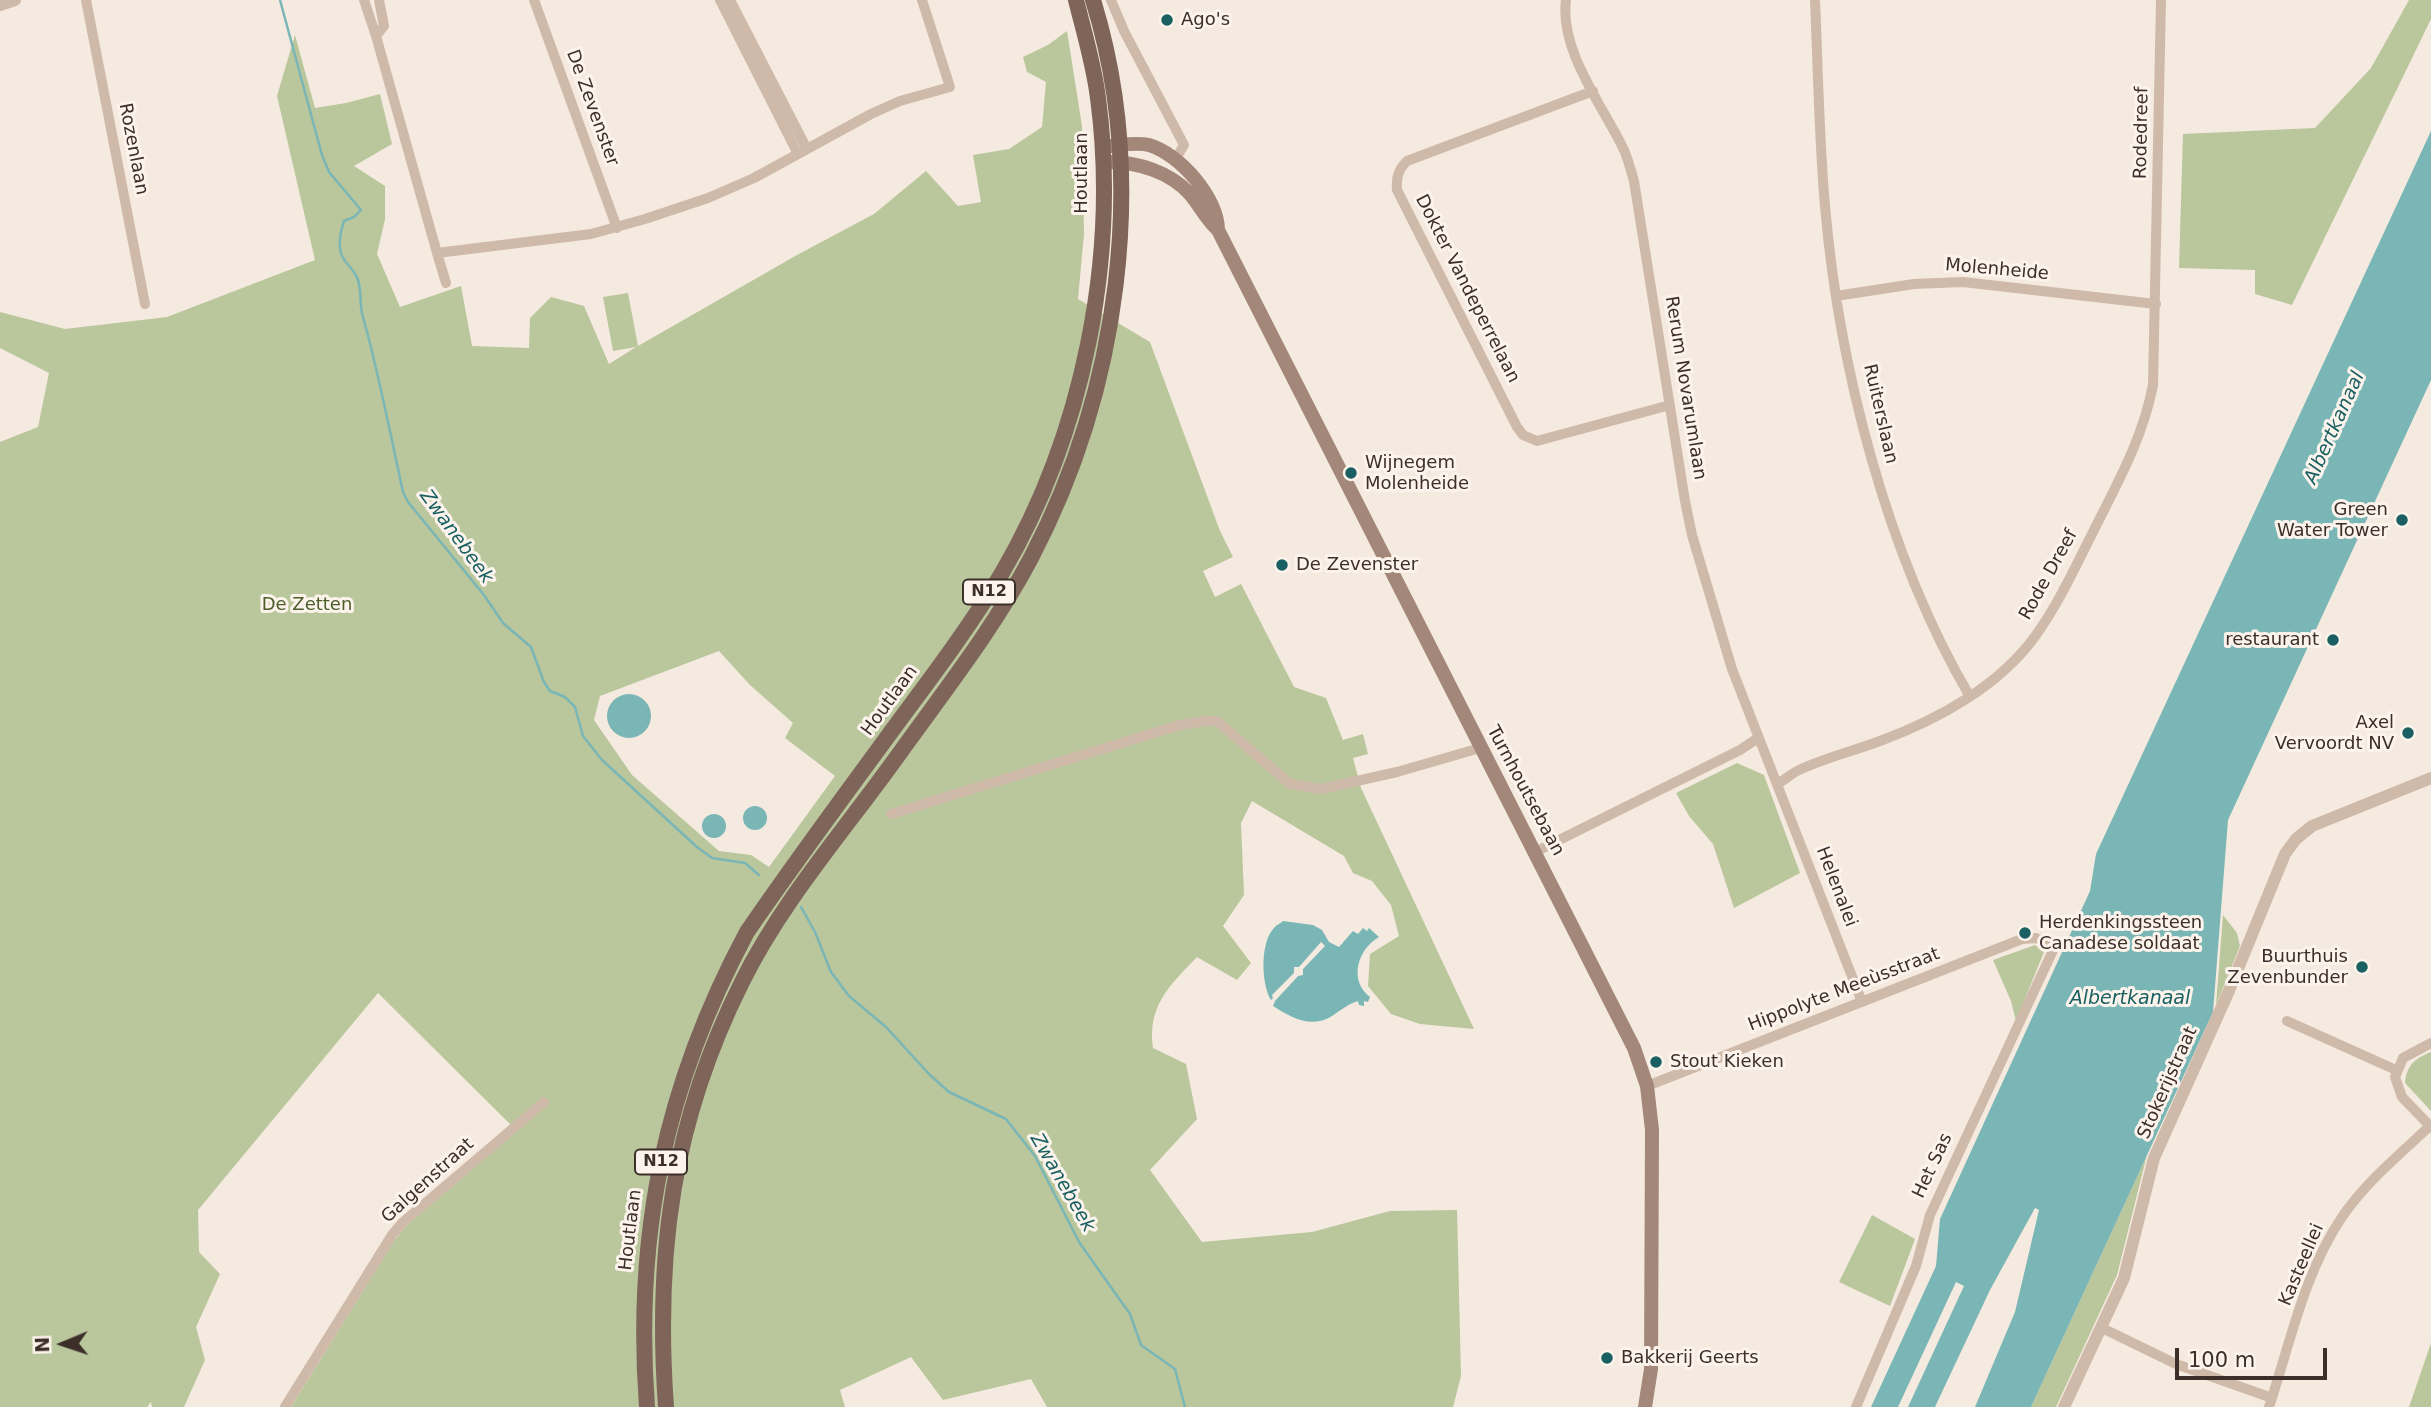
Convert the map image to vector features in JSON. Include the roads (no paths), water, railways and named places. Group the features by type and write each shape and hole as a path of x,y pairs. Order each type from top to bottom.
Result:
{"main road":[{"name":"Houtlaan","path":"647,1407 643,1314 648,1232 671,1117 692,1051 726,972 747,932 949,653 1000,575 1030,519 1066,433 1089,337 1100,263 1103,154 1098,95 1076,0"},
{"name":"Houtlaan","path":"666,1407 662,1319 666,1233 680,1154 709,1056 737,991 764,940 991,624 1024,570 1046,528 1083,438 1112,311 1119,242 1120,154 1111,76 1093,0"},
{"name":"Turnhoutsebaan","path":"1218,230 1218,216 1205,191 1175,160 1146,144 1120,154 1131,163 1166,175 1189,192 1209,222 1218,230 1634,1048 1647,1086 1652,1130 1651,1375 1645,1407"},
{"path":"1103,154 1120,154"},
{"path":"1166,175 1175,160"}],"street":[{"path":"0,5 15,0"},
{"name":"Rozenlaan","path":"86,0 145,304"},
{"path":"364,0 446,283"},
{"path":"376,36 384,26 379,0"},
{"name":"De Zevenster","path":"534,0 617,228"},
{"path":"720,0 803,152"},
{"path":"730,0 753,57"},
{"path":"437,253 539,242 617,228 708,198 754,178 870,114 900,101 950,87 922,0"},
{"path":"1111,0 1184,145 1175,160"},
{"name":"Rerum Novarumlaan","path":"1566,0 1564,14 1567,33 1577,60 1625,153 1634,181 1692,535 1732,669 1774,778"},
{"name":"Ruiterslaan","path":"1815,0 1825,206 1836,296 1859,404 1879,484 1902,553 1950,663 1969,695"},
{"name":"Rodedreef","path":"2157,267 2161,0"},
{"name":"Dokter Vandeperrelaan","path":"1593,91 1407,161 1401,167 1396,180 1397,190 1523,435 1537,441 1560,437 1670,405"},
{"name":"Rode Dreef","path":"1774,778 1786,770 1797,771 1908,729 1969,695 2009,665 2042,627 2139,440 2148,414 2153,385 2157,267"},
{"name":"Molenheide","path":"1836,296 1914,284 1963,282 2156,304"},
{"path":"891,814 1181,725 1205,721 1217,721 1290,785 1321,789 1397,772 1480,748"},
{"path":"1535,852 1759,742"},
{"name":"Helenalei","path":"1774,778 1862,1002"},
{"name":"Stokerijstraat","path":"2064,1407 2124,1278 2154,1158 2228,993 2285,853 2296,839 2312,826 2431,778"},
{"name":"Hippolyte Meeùsstraat","path":"1647,1086 2022,939 2036,938 2055,946"},
{"name":"Het Sas","path":"1856,1407 1916,1266 1930,1215 2055,946"},
{"path":"2287,1021 2396,1070 2403,1058 2431,1043"},
{"name":"Kasteellei","path":"2271,1402 2321,1255 2340,1220 2368,1185 2430,1126 2402,1097 2395,1077 2396,1070"},
{"name":"Galgenstraat","path":"285,1407 402,1223 544,1102"},
{"path":"2102,1328 2176,1364 2271,1402"}],"water":[{"name":"Albertkanaal","path":"2431,131 2431,380 2228,820 2213,1012 2031,1407 1975,1407 2015,1312 2039,1210 2035,1208 1990,1290 1935,1407 1908,1407 1964,1286 1956,1282 1898,1407 1871,1407 1936,1266 1940,1219 2090,891 2096,854"},
{"path":"629,694 645,700 651,716 645,732 629,738 613,732 607,716 613,700"},
{"path":"750,806 760,806 767,813 767,823 760,830 750,830 743,823 743,813"},
{"path":"709,814 719,814 726,821 726,831 719,838 709,838 702,831 702,821"},
{"path":"1283,921 1313,925 1322,930 1329,942 1339,947 1353,931 1358,934 1363,928 1367,931 1369,928 1379,937 1366,949 1358,965 1359,982 1370,997 1368,1002 1364,1001 1364,1006 1359,1005 1358,1001 1324,1020 1309,1022 1294,1018 1273,1006 1298,976 1303,975 1303,969 1325,946 1321,942 1299,967 1294,967 1294,973 1272,995 1271,1000 1265,984 1264,953 1269,934"}],"waterway":[{"name":"Zwanebeek","path":"280,0 322,155 329,172 361,210 344,221 340,249 342,257 358,280 362,312 403,492 408,502 484,595 503,623 531,647 544,682 550,691 565,697 575,707 583,736 602,760 712,858 745,863 759,875"},
{"name":"Zwanebeek","path":"801,907 815,932 831,972 849,996 886,1027 949,1092 1006,1119 1035,1156 1079,1242 1130,1314 1141,1345 1175,1369 1185,1407"}],"place":[{"name":"Ago's","path":"1167,20"},
{"name":"Wijnegem Molenheide","path":"1351,473"},
{"name":"Green Water Tower","path":"2402,520"},
{"name":"De Zevenster","path":"1282,565"},
{"name":"restaurant","path":"2333,640"},
{"name":"Axel Vervoordt NV","path":"2408,733"},
{"name":"Herdenkingssteen Canadese soldaat","path":"2025,933"},
{"name":"Buurthuis Zevenbunder","path":"2362,967"},
{"name":"Stout Kieken","path":"1656,1062"},
{"name":"Bakkerij Geerts","path":"1607,1358"}],"park label":[{"name":"De Zetten","path":"307,605"}]}
